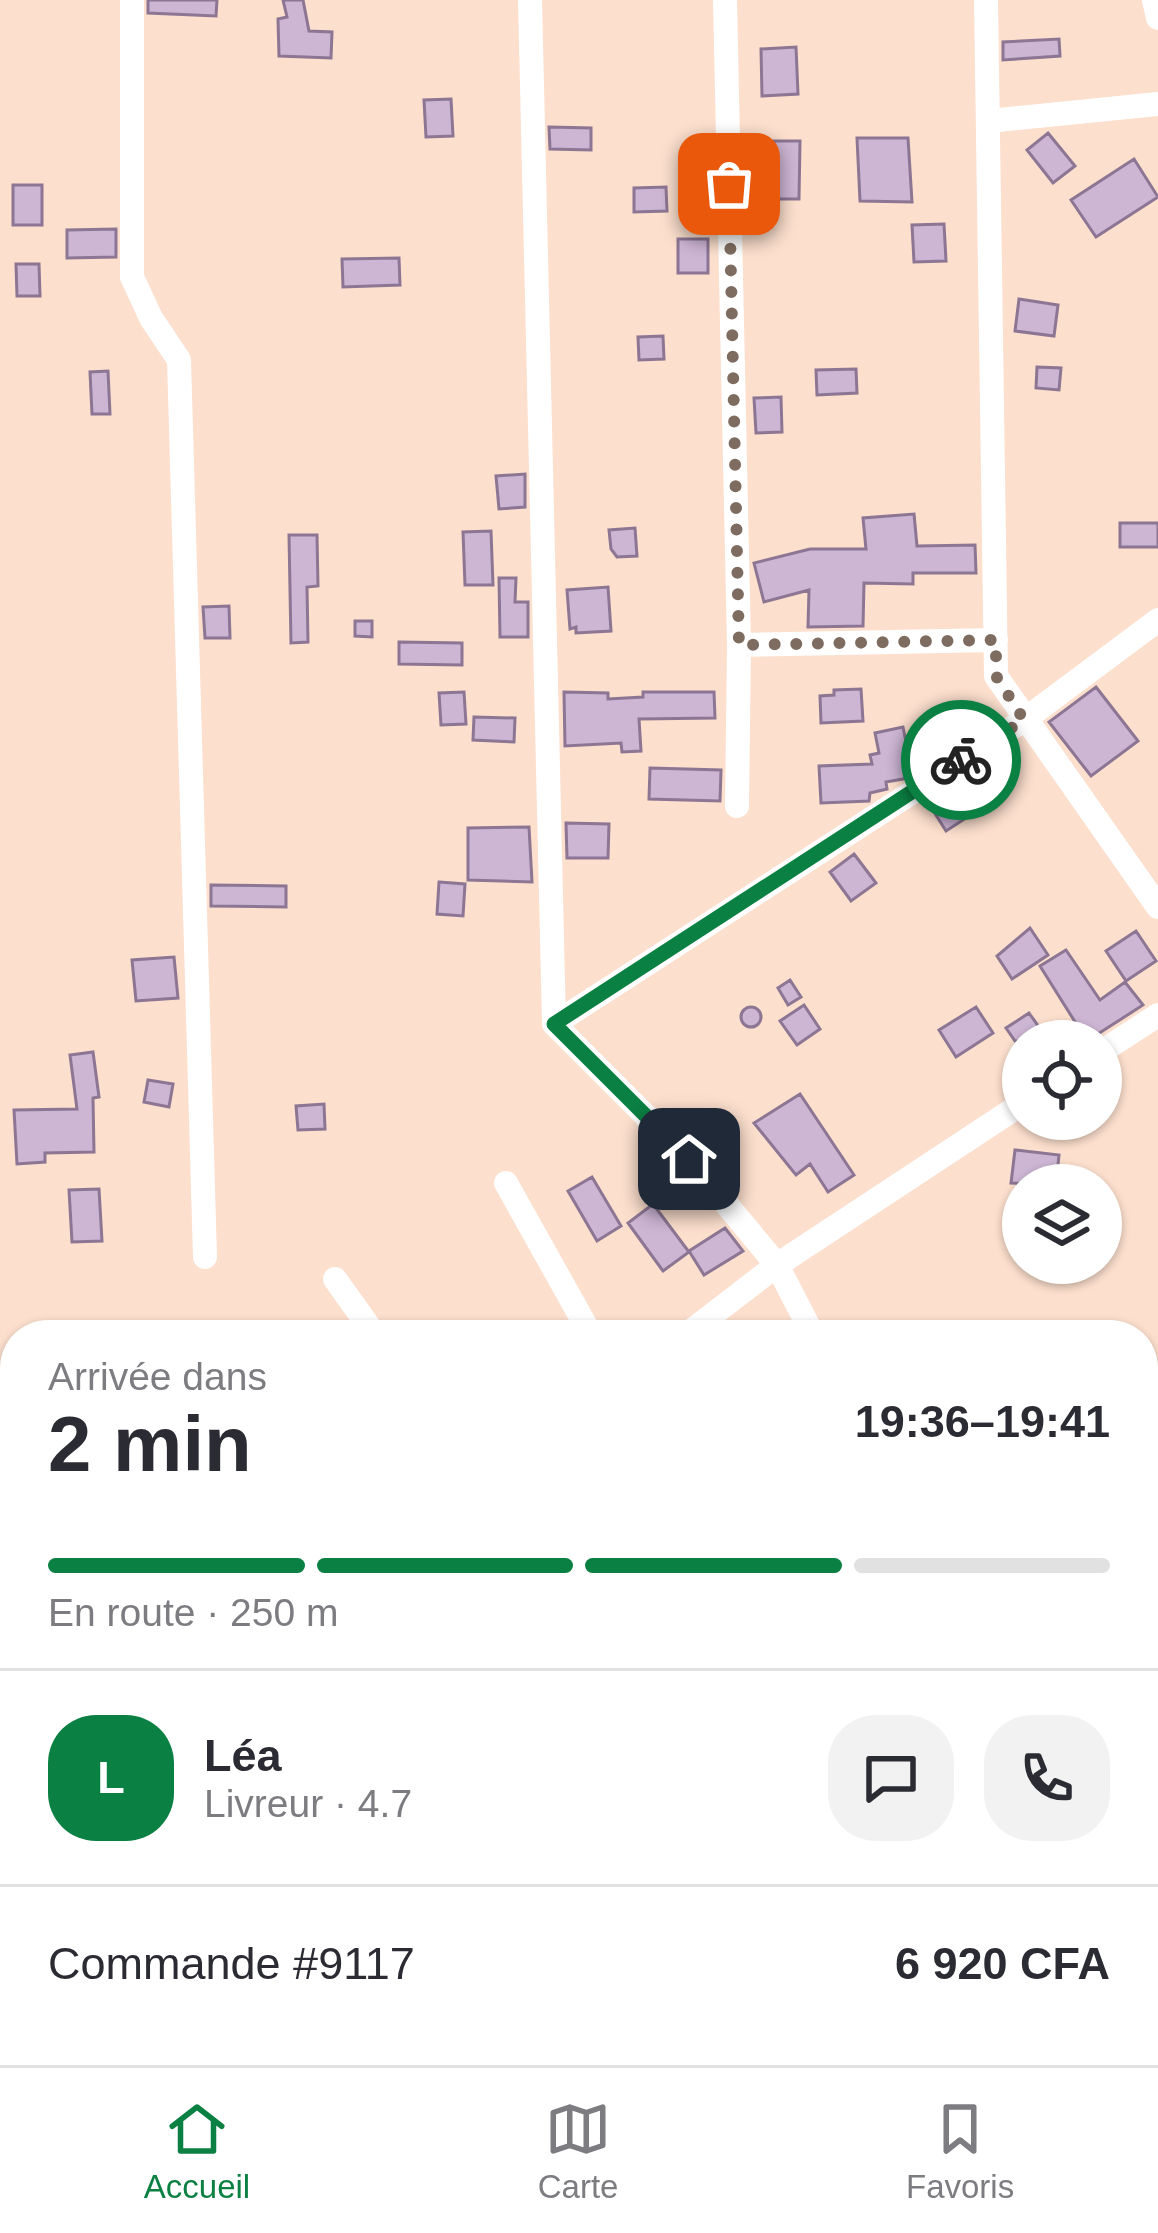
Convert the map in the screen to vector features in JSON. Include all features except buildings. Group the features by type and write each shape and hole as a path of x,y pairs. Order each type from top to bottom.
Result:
{"street":[{"path":"132,0 132,277 178,360 206,1257"},
{"path":"530,0 554,1024 689,1159 777,1265 805,1320"},
{"path":"725,0 739,645 737,806"},
{"path":"986,0 996,676 1158,908"},
{"path":"1154,0 1158,18"},
{"path":"988,121 1158,104"},
{"path":"554,1024 1024,720 1158,620"},
{"path":"739,645 996,640"},
{"path":"1122,1038 1158,1015"},
{"path":"706,1320 777,1265 1002,1117"},
{"path":"506,1183 583,1320"},
{"path":"335,1279 364,1320"}],"way so far":[{"path":"729,184 739,645 996,640 996,676 1024,720 961,760"}],"route":[{"path":"689,1159 554,1024 961,760"}]}
